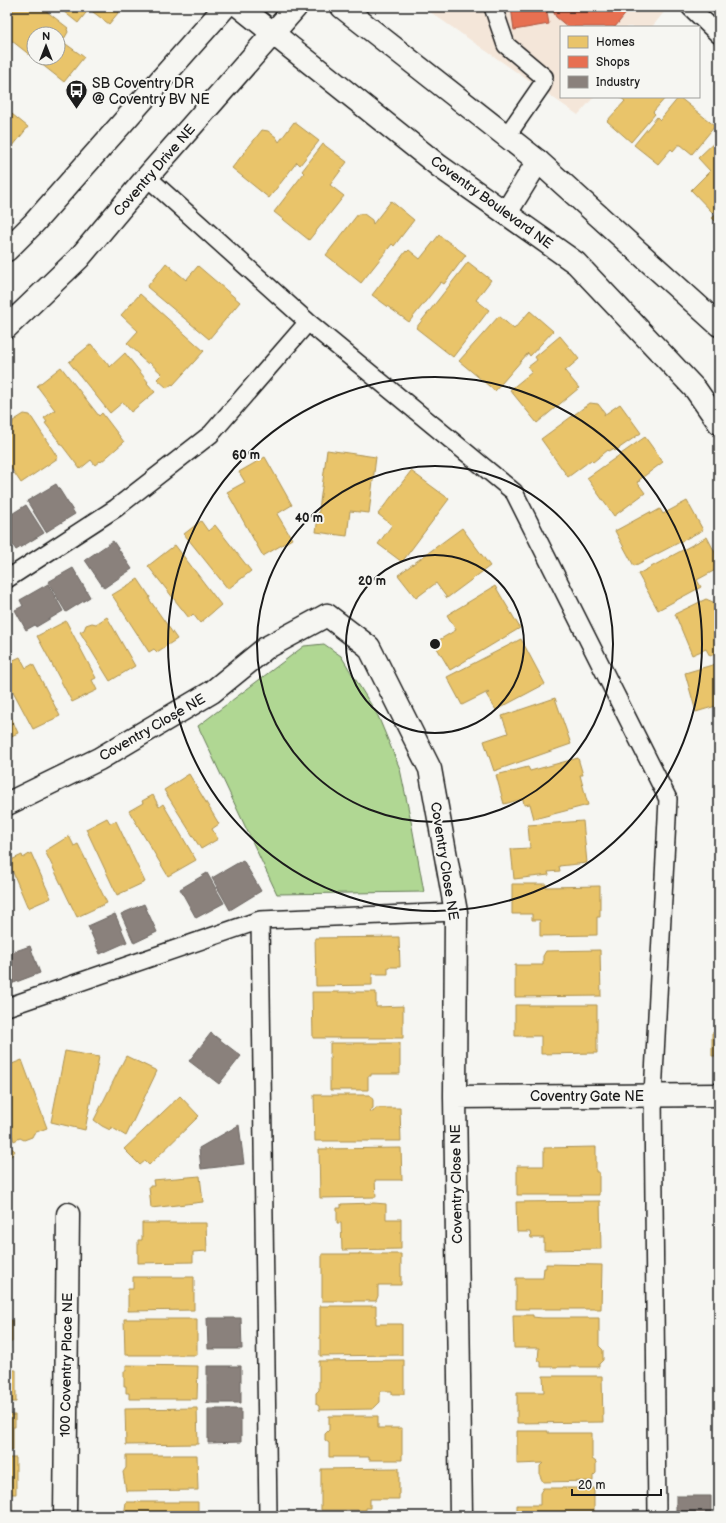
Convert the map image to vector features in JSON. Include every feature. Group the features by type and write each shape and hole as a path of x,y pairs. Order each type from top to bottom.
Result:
{"street":[{"path":"7,250 34,223 225,7"},
{"name":"Coventry Boulevard NE","path":"240,7 440,166 576,263 696,390 719,423"},
{"name":"Coventry Drive NE","path":"7,327 79,258 147,177 296,7"},
{"path":"342,7 538,161 719,325"},
{"path":"506,213 538,161"},
{"name":"Coventry Close NE","path":"7,804 113,751 212,692 266,648 327,615 369,647 430,768 456,912 455,1096 461,1516"},
{"name":"Coventry Gate NE","path":"455,1096 719,1095"},
{"name":"100 Coventry Place NE","path":"65,1516 68,1214"}],"lane":[{"path":"493,7 506,45 544,77 542,85 506,137"},
{"path":"690,7 719,35"},
{"path":"147,177 308,322 514,492 668,799 653,1095 658,1516"},
{"path":"7,578 116,508 211,434 308,322"},
{"path":"7,1007 260,920 456,912"},
{"path":"260,920 268,1516"}],"shaded area":[{"path":"423,7 668,7 653,26 560,26 560,98 593,98 578,115"}],"green space":[{"path":"324,644 341,656 378,716 400,769 424,892 277,894 198,726 304,646"}],"building: Homes":[{"path":"15,7 41,7 65,26 26,26 26,52 7,37 7,17"},
{"path":"58,7 123,7 109,24 89,9 78,23"},
{"path":"66,26 68,28 66,36"},
{"path":"66,44 84,57 64,82 44,66 66,66"},
{"path":"621,98 665,98 653,112 655,114 631,142 607,121 625,101"},
{"path":"678,98 680,98 715,126 692,154 681,145 678,145 673,151 671,149 658,164 634,145 657,117 660,120"},
{"path":"7,110 28,127 9,151 7,149"},
{"path":"294,122 319,141 300,165 297,162 269,198 232,168 262,130 268,131 276,137 279,142"},
{"path":"719,138 719,207 713,213 691,190 710,171 698,158"},
{"path":"323,144 347,162 330,185 344,196 309,240 274,212 304,173 302,171"},
{"path":"391,201 414,220 394,246 392,244 361,283 326,255 358,214 364,214 372,220 373,224"},
{"path":"719,212 719,225 712,218"},
{"path":"439,235 466,255 444,284 441,282 409,322 372,295 406,251 407,252 409,250 420,259"},
{"path":"468,262 491,280 476,300 489,310 453,357 416,328"},
{"path":"166,263 186,280 198,266 240,302 209,339 147,287"},
{"path":"140,294 204,351 173,385 172,384 167,388 157,379 162,374 149,362 148,364 127,343 138,331 121,315"},
{"path":"530,311 553,331 530,356 528,353 495,391 459,361 499,316 514,329"},
{"path":"560,336 579,359 565,371 579,388 537,423 510,390 532,372 528,367 537,360 535,357"},
{"path":"91,344 110,367 125,353 155,392 131,412 123,402 110,413 69,362"},
{"path":"61,367 99,416 102,413 124,442 101,462 100,461 95,465 91,460 80,469 45,423 47,422 44,418 55,410 37,386"},
{"path":"590,403 598,404 605,413 604,415 620,404 641,433 615,451 613,449 608,450 593,462 591,460 568,477 541,439"},
{"path":"24,414 30,415 58,458 21,483 7,462 7,429 9,431 13,428 13,421"},
{"path":"645,437 663,462 637,482 645,493 614,516 587,478"},
{"path":"327,450 376,457 369,513 350,511 347,536 316,532"},
{"path":"265,457 292,505 277,514 292,539 263,556 227,492 245,482 239,472"},
{"path":"411,471 449,499 402,562 378,544 392,525 378,514"},
{"path":"687,501 703,530 634,566 615,531 650,512 651,514 660,509 663,514"},
{"path":"201,521 208,531 215,525 251,571 228,589 184,534"},
{"path":"462,528 490,566 447,598 436,583 416,598 398,575"},
{"path":"707,537 719,560 719,568 697,580 701,587 658,610 638,574"},
{"path":"175,545 221,605 200,623 193,614 189,618 148,566"},
{"path":"138,579 150,597 149,599 177,639 157,652 154,649 149,652 112,595"},
{"path":"495,586 520,628 450,670 434,643 456,630 447,615"},
{"path":"706,599 713,602 717,611 715,617 719,615 719,652 710,656 706,649 692,655 675,614"},
{"path":"107,617 135,666 110,681 80,632 84,630 86,625 92,623 96,624"},
{"path":"66,621 96,678 92,680 97,690 72,702 37,636"},
{"path":"521,639 545,684 496,710 486,694 489,693 488,692 462,705 447,677"},
{"path":"20,657 26,668 33,664 60,716 33,729 7,680 7,663"},
{"path":"719,663 719,705 696,712 685,673"},
{"path":"555,698 571,744 494,771 484,741 508,733 502,716"},
{"path":"7,708 18,733 7,738"},
{"path":"578,758 583,775 580,775 588,805 534,819 530,804 524,805 523,799 504,804 496,775 528,767 530,771"},
{"path":"189,774 219,824 212,829 218,839 201,849 164,790"},
{"path":"153,795 159,807 163,804 196,860 168,876 129,811"},
{"path":"107,818 110,823 116,821 145,882 117,895 86,829"},
{"path":"583,821 587,863 559,866 560,871 548,872 549,875 514,879 511,849 530,848 528,825"},
{"path":"69,836 74,846 78,844 107,903 77,917 45,851"},
{"path":"31,853 51,898 28,908 9,863 12,862 11,860 22,855 23,858"},
{"path":"512,884 546,884 546,887 600,886 600,917 597,917 597,935 540,936 540,920 532,920 532,914 512,914"},
{"path":"399,937 400,967 388,967 388,974 372,974 372,985 316,986 315,938"},
{"path":"600,950 601,996 515,997 515,965 543,965 543,956 546,951"},
{"path":"312,992 376,992 376,1007 403,1006 403,1038 313,1038"},
{"path":"718,1004 719,1056 712,1056 712,1033 718,1033"},
{"path":"515,1005 597,1005 597,1053 541,1054 541,1036 515,1036"},
{"path":"330,1043 400,1043 400,1074 371,1074 371,1076 368,1076 368,1090 330,1090"},
{"path":"65,1051 99,1057 85,1130 51,1122"},
{"path":"126,1056 157,1071 126,1136 111,1127 110,1130 102,1126 94,1120"},
{"path":"22,1060 47,1128 34,1133 32,1137 24,1140 20,1138 14,1141 7,1123 7,1066"},
{"path":"314,1095 370,1095 373,1100 373,1108 369,1111 373,1112 376,1108 400,1108 401,1141 315,1141"},
{"path":"180,1096 199,1116 149,1165 145,1161 140,1165 124,1149"},
{"path":"7,1144 15,1151 7,1161"},
{"path":"596,1147 596,1172 599,1172 599,1195 517,1195 517,1166 544,1166 544,1148"},
{"path":"401,1148 402,1180 375,1180 376,1197 320,1198 319,1149"},
{"path":"716,1148 719,1148 719,1194 716,1194"},
{"path":"200,1176 203,1202 151,1208 149,1186 154,1186 153,1180"},
{"path":"600,1201 601,1249 544,1250 544,1238 531,1238 530,1232 517,1232 516,1202"},
{"path":"341,1204 386,1204 386,1219 401,1219 401,1249 342,1250 341,1223 337,1223 337,1208 341,1208"},
{"path":"142,1223 206,1223 207,1251 193,1252 193,1262 138,1263 138,1240 142,1240"},
{"path":"322,1254 401,1254 401,1285 378,1285 378,1296 376,1301 322,1301"},
{"path":"546,1264 602,1265 601,1309 516,1309 516,1278 543,1278"},
{"path":"133,1277 194,1277 194,1310 128,1311 128,1289 133,1289"},
{"path":"320,1306 376,1306 376,1324 402,1324 402,1355 320,1356"},
{"path":"513,1315 533,1315 533,1317 542,1318 599,1318 599,1346 603,1350 603,1360 599,1364 599,1367 541,1367 541,1362 538,1360 539,1348 514,1348"},
{"path":"124,1319 197,1319 197,1355 125,1355"},
{"path":"7,1320 12,1320 12,1342 10,1342 10,1349 7,1349"},
{"path":"404,1360 404,1394 392,1394 392,1391 380,1391 380,1402 373,1409 319,1410 319,1406 316,1404 316,1393 319,1390 319,1361"},
{"path":"126,1365 198,1366 197,1399 129,1399 129,1393 126,1393 126,1386 124,1386 124,1371 126,1371"},
{"path":"7,1370 16,1370 16,1402 7,1402"},
{"path":"543,1376 602,1376 603,1422 517,1423 517,1392 544,1392"},
{"path":"719,1386 719,1432 718,1432"},
{"path":"197,1408 198,1444 126,1445 125,1409"},
{"path":"7,1415 15,1415 15,1427 13,1427 13,1450 7,1450"},
{"path":"329,1416 378,1416 378,1428 402,1428 402,1460 369,1460 369,1457 329,1457 329,1443 325,1440 325,1434 329,1430"},
{"path":"517,1431 592,1433 592,1459 596,1462 596,1473 593,1476 593,1481 543,1482 540,1476 540,1466 543,1463 517,1464"},
{"path":"717,1442 719,1442 719,1489 718,1489"},
{"path":"126,1455 197,1455 198,1490 126,1491 123,1472 126,1468"},
{"path":"7,1458 16,1458 16,1494 7,1494"},
{"path":"399,1468 399,1499 370,1499 370,1508 366,1508 366,1510 321,1510 321,1469"},
{"path":"543,1488 594,1488 594,1516 517,1516 517,1505 540,1505 540,1493"},
{"path":"126,1502 198,1502 198,1516 124,1516"},
{"path":"7,1503 12,1503 12,1516 7,1516"}],"building: Shops":[{"path":"511,7 546,7 549,24 514,30"},
{"path":"551,7 631,7 616,26 567,26 556,17"}],"building: Industry":[{"path":"56,484 75,514 46,532 27,501"},
{"path":"26,505 44,533 16,550 7,536 7,517"},
{"path":"113,541 132,569 104,588 85,560"},
{"path":"73,568 90,597 66,612 48,582"},
{"path":"48,584 63,611 36,627 35,625 26,630 15,610 23,606 20,600"},
{"path":"243,860 261,891 230,910 212,878"},
{"path":"207,873 224,903 196,918 180,889"},
{"path":"144,904 157,932 134,943 121,914"},
{"path":"115,914 127,942 100,954 88,926"},
{"path":"30,946 40,973 11,984 7,973 7,954"},
{"path":"211,1033 241,1056 219,1084 189,1061"},
{"path":"239,1125 244,1164 201,1169 199,1148"},
{"path":"207,1318 241,1318 242,1349 208,1349"},
{"path":"207,1366 241,1366 241,1403 207,1403"},
{"path":"208,1409 241,1409 241,1442 208,1443"},
{"path":"676,1496 711,1496 711,1516 676,1516"}],"place":[{"name":"SB Coventry DR @ Coventry BV NE","path":"77,110"}]}
